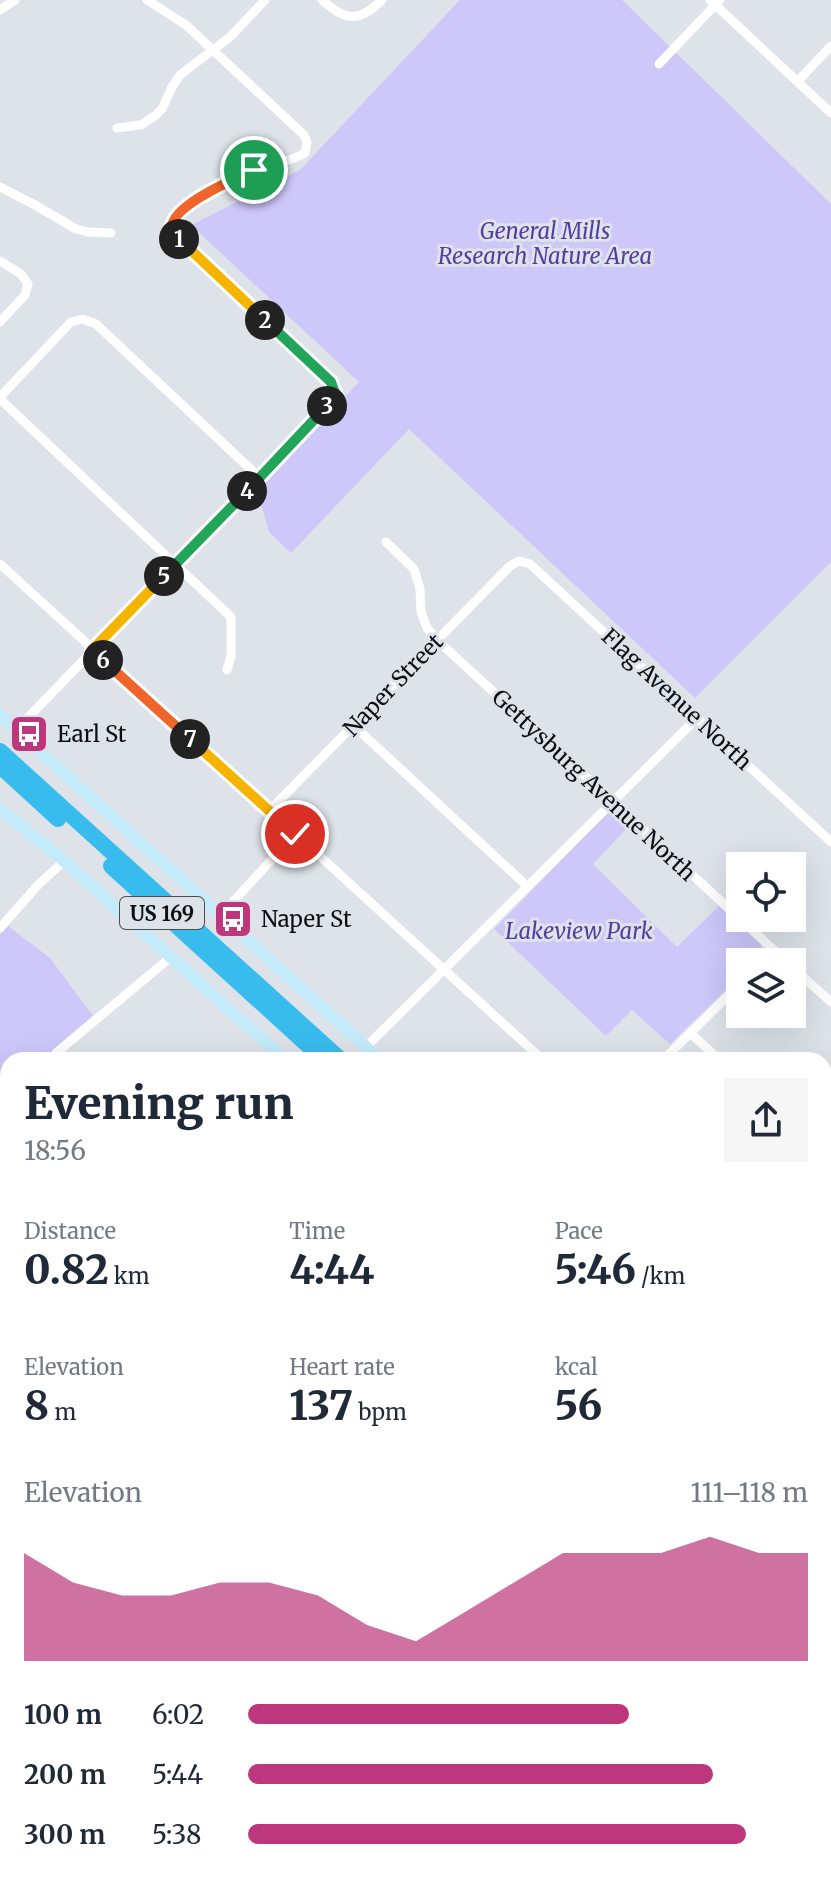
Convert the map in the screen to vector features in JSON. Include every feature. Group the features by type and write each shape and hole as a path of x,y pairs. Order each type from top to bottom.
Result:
{"highway":[{"name":"US 169","path":"0,751 332,1052"},
{"name":"US 169","path":"0,766 315,1052"}],"street":[{"path":"0,10 15,0"},
{"path":"16,730 260,478 330,403 335,393 331,382 172,232 176,216 219,187 254,170 296,159 305,153 304,135 181,21 147,0"},
{"path":"117,128 141,125 156,115 181,74 230,37 265,0"},
{"path":"322,0 338,14 352,17 365,14 382,0"},
{"path":"659,64 715,2 831,113"},
{"path":"798,81 831,46"},
{"path":"0,187 76,229 111,233"},
{"path":"0,261 21,274 28,284 25,295 0,322"},
{"path":"227,670 231,656 231,617 0,398 71,322 83,319 96,324 260,478"},
{"path":"386,542 414,569 420,589 421,612 427,628 437,640"},
{"name":"Naper Street","path":"269,811 510,566 519,561"},
{"name":"Flag Avenue North","path":"519,561 530,564 831,842"},
{"path":"0,564 534,1052"},
{"name":"Gettysburg Avenue North","path":"437,640 772,948"},
{"path":"0,715 371,1052"},
{"path":"366,1047 697,718"},
{"path":"353,725 527,886"},
{"path":"0,809 64,861 276,1052"},
{"path":"220,916 295,834"},
{"path":"0,928 64,861"},
{"path":"57,1052 171,957"},
{"path":"806,980 831,1002"},
{"path":"671,1052 726,998"},
{"path":"690,1033 711,1052"}],"green space":[{"name":"General Mills Research Nature Area","path":"460,0 622,0 831,204 831,562 695,698 409,429 291,553 269,532 257,490 359,382 191,225 300,170"},
{"name":"Lakeview Park","path":"616,812 630,825 593,864 677,947 719,906 726,912 726,932 748,932 761,944 761,948 726,948 726,990 670,1044 632,1010 606,1036 494,929 607,814"},
{"path":"8,926 50,958 93,1016 64,1040 65,1052 0,1052 0,935"}],"place":[{"name":"Earl St","path":"29,734"},
{"name":"Naper St","path":"233,919"}],"route":[{"path":"254,170 207,193 185,208 176,216 172,232 331,382 335,393 260,478 92,650 295,834"}]}
